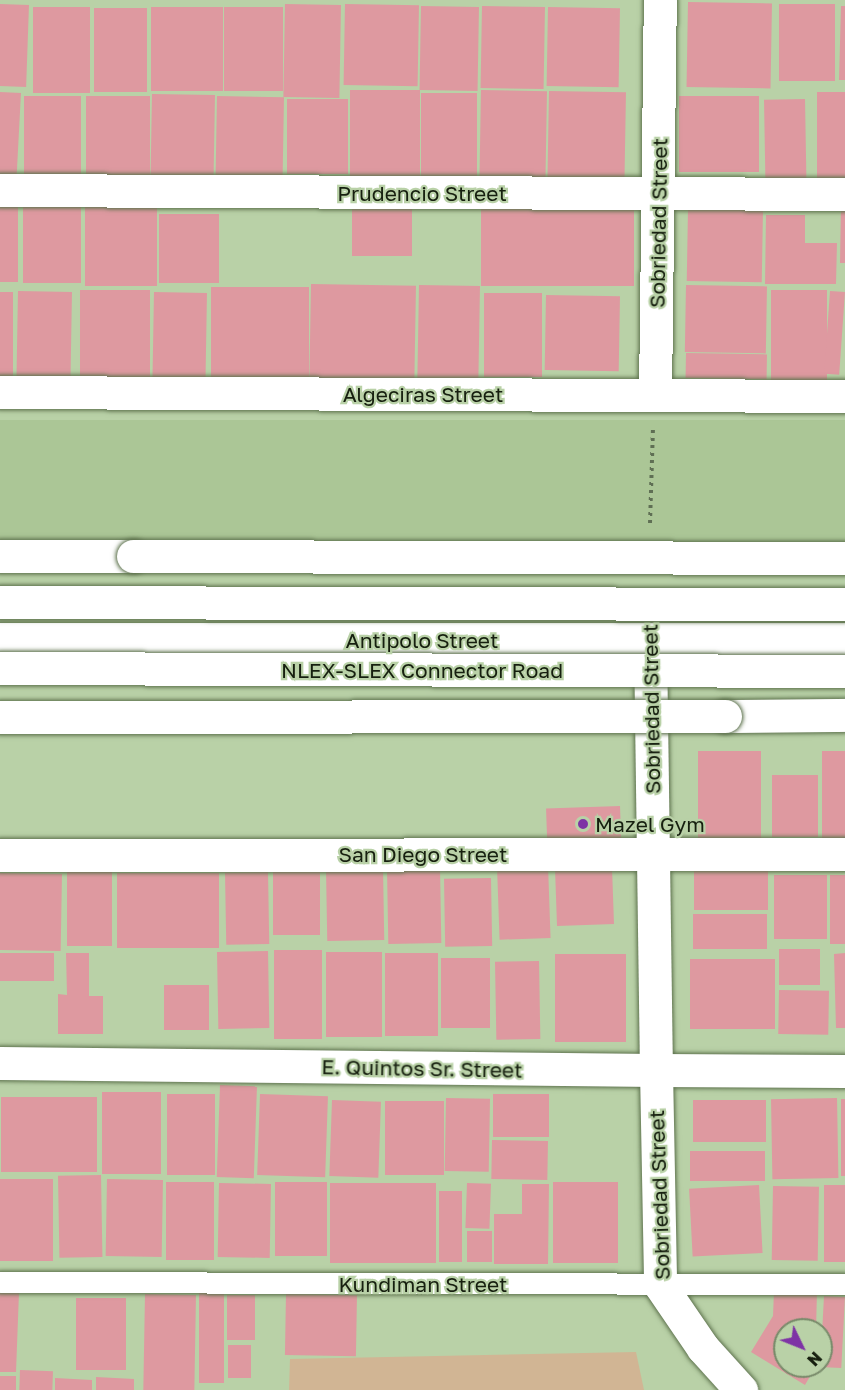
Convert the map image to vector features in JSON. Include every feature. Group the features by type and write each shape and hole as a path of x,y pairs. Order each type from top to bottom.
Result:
{"main road":[{"name":"Sobriedad Street","path":"655,395 660,0"},
{"name":"Prudencio Street","path":"0,190 659,195 845,194"},
{"name":"Algeciras Street","path":"0,393 845,396"},
{"path":"0,556 845,558"},
{"path":"0,602 845,604"},
{"name":"Antipolo Street","path":"0,639 845,639"},
{"name":"Sobriedad Street","path":"650,640 660,1285 703,1348 741,1390"},
{"name":"NLEX-SLEX Connector Road","path":"0,668 845,671"},
{"path":"0,717 845,715"},
{"name":"San Diego Street","path":"0,855 845,854"},
{"name":"E. Quintos Sr. Street","path":"0,1063 845,1071"}],"lane":[{"name":"Kundiman Street","path":"0,1282 845,1284"}],"path":[{"path":"650,531 655,395"}],"shaded area":[{"path":"0,420 845,420 845,553 0,553"},
{"path":"636,1352 644,1390 289,1390 290,1359"}],"building":[{"path":"688,2 772,3 771,88 687,87"},
{"path":"0,4 29,5 26,87 0,86"},
{"path":"285,4 341,5 339,98 283,97"},
{"path":"345,4 419,5 418,86 344,85"},
{"path":"779,4 835,4 835,81 779,81"},
{"path":"421,6 479,7 478,91 420,90"},
{"path":"482,6 545,7 544,89 481,88"},
{"path":"841,6 845,6 845,80 839,80"},
{"path":"33,7 90,7 90,93 33,93"},
{"path":"151,7 223,7 223,91 151,91"},
{"path":"224,7 283,7 283,91 224,91"},
{"path":"548,7 620,8 619,87 547,86"},
{"path":"94,8 147,8 147,92 94,92"},
{"path":"350,90 420,90 420,181 350,181"},
{"path":"481,90 547,91 545,186 479,185"},
{"path":"549,91 626,92 624,179 547,178"},
{"path":"0,92 21,93 16,182 0,181"},
{"path":"817,92 845,92 845,178 817,178"},
{"path":"421,93 477,93 477,182 421,182"},
{"path":"152,94 215,95 214,177 151,176"},
{"path":"24,96 81,96 81,179 24,179"},
{"path":"86,96 150,96 150,180 86,180"},
{"path":"217,96 284,97 283,178 216,177"},
{"path":"679,96 759,96 759,172 679,172"},
{"path":"287,99 348,99 348,174 287,174"},
{"path":"805,99 807,186 766,187 764,100"},
{"path":"481,199 634,199 634,286 481,286"},
{"path":"85,201 157,201 157,286 85,286"},
{"path":"352,201 412,201 412,256 352,256"},
{"path":"0,202 18,202 18,282 0,282"},
{"path":"23,204 81,204 81,283 23,283"},
{"path":"841,204 845,204 845,263 840,263"},
{"path":"688,209 763,210 762,282 687,281"},
{"path":"159,214 219,214 219,283 159,283"},
{"path":"766,215 805,215 805,243 837,243 836,284 765,284"},
{"path":"311,284 416,286 414,387 309,385"},
{"path":"419,285 480,286 478,385 417,384"},
{"path":"686,285 767,286 766,353 685,352"},
{"path":"211,287 309,287 309,377 211,377"},
{"path":"80,290 150,290 150,388 80,388"},
{"path":"771,290 827,290 827,380 771,380"},
{"path":"18,291 72,292 70,383 16,382"},
{"path":"830,291 845,292 839,375 824,374"},
{"path":"0,292 13,292 13,381 0,381"},
{"path":"154,292 207,293 205,380 152,379"},
{"path":"484,293 542,293 542,377 484,377"},
{"path":"546,295 620,296 619,371 545,370"},
{"path":"686,353 767,354 767,379 686,378"},
{"path":"698,751 761,751 761,842 698,842"},
{"path":"822,751 845,751 845,839 822,839"},
{"path":"772,775 818,775 818,837 772,837"},
{"name":"Mazel Gym","path":"620,806 621,841 547,844 546,809"},
{"path":"548,865 551,938 500,940 497,867"},
{"path":"273,866 320,866 320,935 273,935"},
{"path":"694,866 768,866 768,910 694,910"},
{"path":"440,867 441,943 388,944 387,868"},
{"path":"612,867 614,924 557,926 555,869"},
{"path":"383,868 384,940 327,941 326,869"},
{"path":"67,871 112,871 112,946 67,946"},
{"path":"268,872 269,944 226,945 225,873"},
{"path":"0,873 62,874 61,951 0,950"},
{"path":"117,873 219,873 219,948 117,948"},
{"path":"774,875 827,875 827,939 774,939"},
{"path":"830,875 845,875 845,944 830,944"},
{"path":"491,878 492,946 445,947 444,879"},
{"path":"693,914 767,914 767,949 693,949"},
{"path":"779,949 820,949 820,985 779,985"},
{"path":"274,950 322,950 322,1039 274,1039"},
{"path":"268,951 269,1028 218,1029 217,952"},
{"path":"326,952 382,952 382,1037 326,1037"},
{"path":"0,953 54,953 54,981 0,981"},
{"path":"66,953 89,953 89,996 103,996 103,1034 58,1034 58,994 67,995"},
{"path":"385,953 438,953 438,1036 385,1036"},
{"path":"845,953 845,1028 836,1028 834,954"},
{"path":"555,954 626,954 626,1042 555,1042"},
{"path":"441,958 490,958 490,1028 441,1028"},
{"path":"690,959 775,959 775,1029 690,1029"},
{"path":"539,961 540,1039 496,1040 495,962"},
{"path":"164,985 209,985 209,1030 164,1030"},
{"path":"779,990 829,991 828,1035 778,1034"},
{"path":"220,1085 257,1086 254,1178 217,1177"},
{"path":"102,1092 161,1092 161,1174 102,1174"},
{"path":"167,1094 215,1094 215,1175 167,1175"},
{"path":"260,1094 328,1096 325,1177 257,1175"},
{"path":"493,1094 549,1094 549,1137 493,1137"},
{"path":"1,1097 97,1097 97,1172 1,1172"},
{"path":"446,1098 490,1099 489,1172 445,1171"},
{"path":"837,1098 838,1178 772,1179 771,1099"},
{"path":"841,1099 845,1099 845,1176 841,1176"},
{"path":"332,1100 381,1102 378,1178 329,1176"},
{"path":"693,1100 766,1100 766,1142 693,1142"},
{"path":"385,1101 444,1101 444,1175 385,1175"},
{"path":"492,1140 548,1141 547,1180 491,1179"},
{"path":"690,1151 765,1151 765,1181 690,1181"},
{"path":"101,1175 102,1257 59,1258 58,1176"},
{"path":"0,1179 53,1179 53,1261 0,1261"},
{"path":"107,1179 163,1180 162,1257 106,1256"},
{"path":"166,1182 214,1182 214,1260 166,1260"},
{"path":"275,1182 327,1182 327,1256 275,1256"},
{"path":"553,1182 618,1182 618,1263 553,1263"},
{"path":"219,1183 271,1184 270,1258 218,1257"},
{"path":"330,1183 436,1183 436,1263 330,1263"},
{"path":"467,1183 491,1184 489,1229 465,1228"},
{"path":"522,1184 549,1184 548,1264 494,1264 494,1214 522,1214"},
{"path":"759,1185 763,1253 693,1257 689,1189"},
{"path":"824,1185 845,1185 845,1262 824,1262"},
{"path":"773,1186 819,1187 818,1261 772,1260"},
{"path":"439,1191 462,1191 462,1262 439,1262"},
{"path":"467,1231 492,1231 492,1262 467,1262"},
{"path":"0,1291 19,1292 16,1372 0,1372"},
{"path":"774,1291 817,1291 816,1318 773,1318 773,1365 751,1352 773,1316"},
{"path":"199,1293 224,1293 224,1383 199,1383"},
{"path":"145,1294 196,1295 194,1390 143,1390"},
{"path":"286,1294 357,1295 356,1356 285,1355"},
{"path":"227,1295 255,1295 255,1340 227,1340"},
{"path":"824,1296 845,1297 841,1368 833,1368 833,1318 823,1318"},
{"path":"76,1298 126,1298 126,1370 76,1370"},
{"path":"228,1345 251,1345 251,1378 228,1378"},
{"path":"20,1370 53,1371 52,1390 19,1390"},
{"path":"0,1376 16,1376 16,1390 0,1390"},
{"path":"96,1377 134,1379 134,1390 96,1390"},
{"path":"55,1378 92,1380 92,1390 55,1390"},
{"path":"794,1378 809,1378 805,1385"}],"place":[{"name":"Mazel Gym","path":"583,824"}]}
